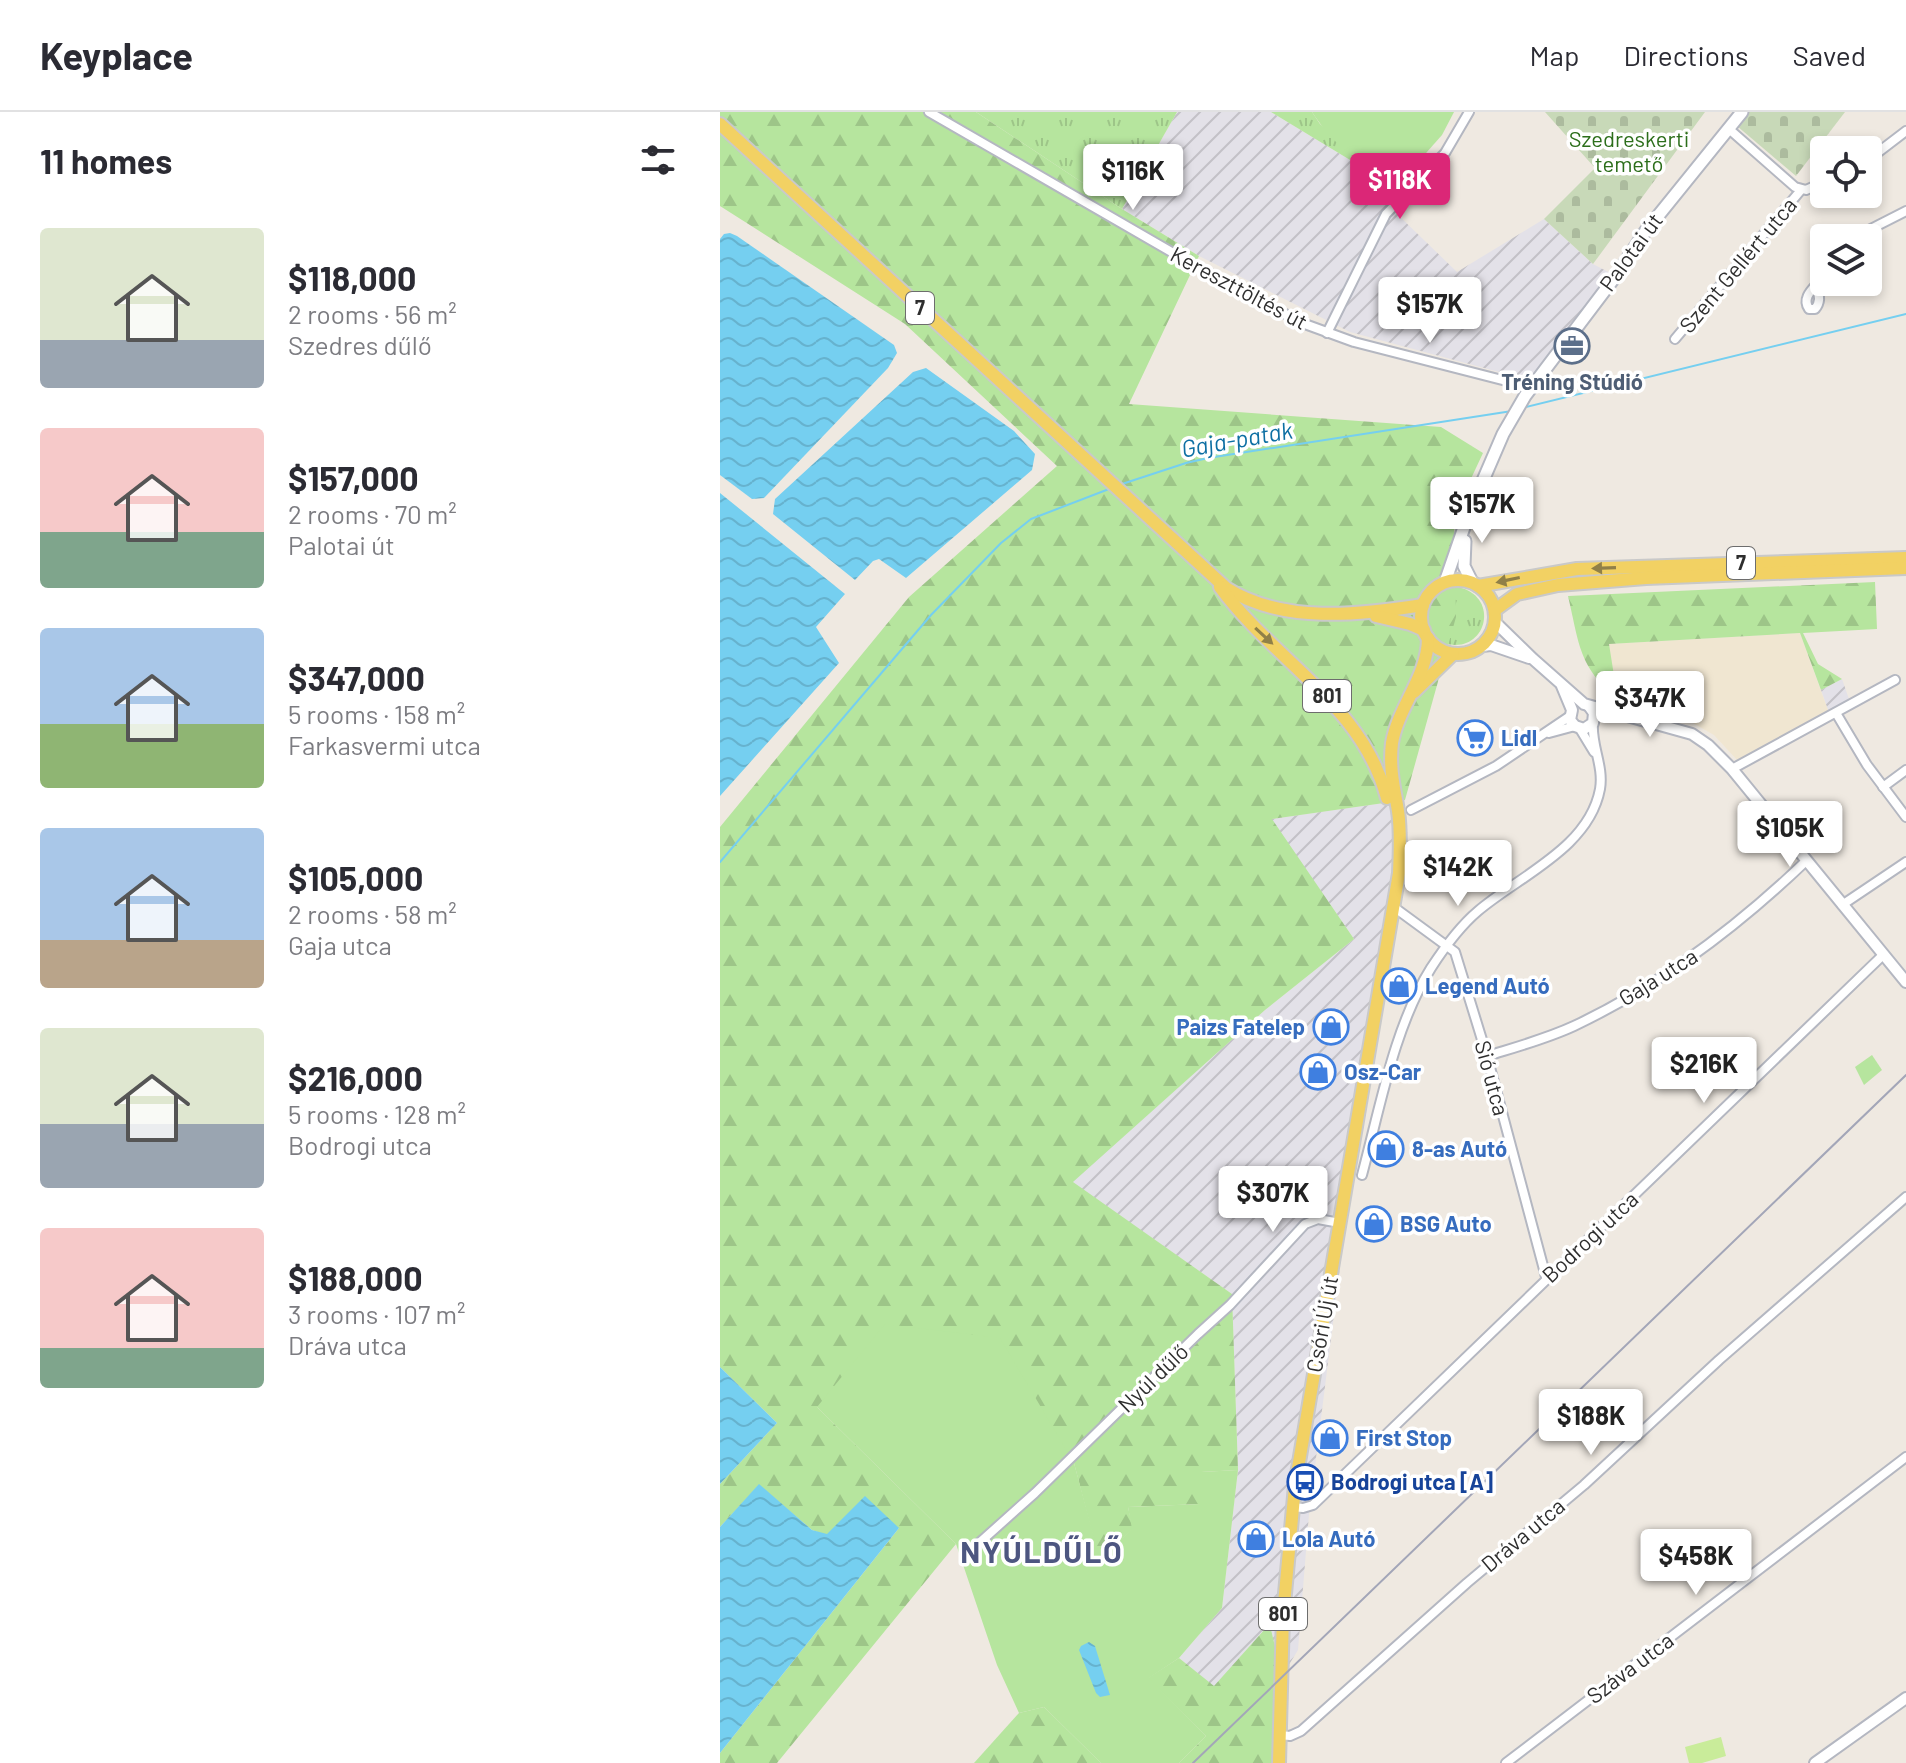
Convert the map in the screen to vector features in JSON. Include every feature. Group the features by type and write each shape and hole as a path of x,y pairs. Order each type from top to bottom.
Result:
{"main road":[{"name":"Palotai út","path":"1469,513 1506,428 1526,393 1618,273 1651,223 1742,112"},
{"name":"7","path":"720,124 1213,578 1238,595 1272,608 1365,613 1410,624 1426,634 1440,649 1453,654"},
{"path":"1426,634 1421,618 1423,605 1431,592 1445,582 1469,513"},
{"path":"1453,654 1471,652 1482,646 1491,634 1495,616 1490,598 1465,572 1463,553 1469,513"},
{"name":"7","path":"1445,582 1459,580 1475,584 1558,570 1906,558"},
{"name":"7","path":"1495,616 1517,594 1562,584 1906,568"},
{"name":"801","path":"1213,578 1243,616 1349,721 1379,772 1400,841"},
{"name":"7","path":"1365,613 1423,605"},
{"name":"801","path":"1400,841 1390,766 1395,731 1425,660 1426,634"},
{"name":"801","path":"1409,697 1453,654"},
{"name":"Csóri Új út","path":"1279,1763 1283,1615 1292,1507 1395,908 1400,841"}],"street":[{"name":"Kereszttöltés út","path":"929,112 1281,313 1327,333 1514,383 1526,393"},
{"path":"1327,333 1386,214 1445,153 1469,112"},
{"name":"Szent Gellért utca","path":"1729,129 1801,190"},
{"path":"1882,150 1905,134"},
{"name":"Szent Gellért utca","path":"1675,339 1801,190 1810,189"},
{"path":"1880,224 1906,211"},
{"path":"1362,1175 1408,1015 1424,981 1448,944 1477,912 1554,854 1577,832 1586,821 1598,794 1601,777 1593,710 1533,659 1495,616"},
{"path":"1482,646 1491,645 1533,659"},
{"path":"1732,769 1895,680"},
{"path":"1561,684 1574,720 1599,764"},
{"path":"1586,704 1692,734 1708,745 1732,769 1906,982"},
{"path":"1411,810 1482,774 1544,734 1574,720 1586,704"},
{"path":"1836,713 1857,750 1906,817"},
{"path":"1574,720 1587,728 1607,715 1618,714"},
{"path":"1883,787 1906,770"},
{"name":"Gaja utca","path":"1487,1056 1574,1026 1663,979 1758,907 1806,861"},
{"path":"1842,905 1906,862"},
{"path":"1395,908 1448,944"},
{"name":"Sió utca","path":"1448,944 1455,952 1487,1056 1546,1277"},
{"name":"Bodrogi utca","path":"1292,1507 1313,1505 1883,955"},
{"name":"Dráva utca","path":"1280,1735 1290,1736 1301,1731 1456,1592 1584,1485 1719,1360 1906,1197"},
{"name":"Nyúl dűlő","path":"969,1552 1035,1493 1230,1305 1305,1224 1318,1219 1340,1223"},
{"name":"Száva utca","path":"1506,1763 1906,1457"},
{"path":"1815,1763 1906,1698"}],"shaded area":[{"path":"1177,112 1271,112 1393,186 1394,211 1457,272 1544,219 1593,264 1618,277 1551,365 1529,380 1350,332 1199,256 1122,209"},
{"path":"1800,633 1829,713 1738,761 1714,735 1682,717 1633,712 1626,703 1618,701 1608,644"},
{"path":"1842,679 1850,702 1829,713 1821,690"},
{"path":"1405,800 1344,1235 1309,1514 1298,1650 1282,1676 1268,1619 1265,1629 1214,1687 1179,1658 1222,1608 1238,1470 1232,1294 1072,1182 1265,1010 1354,939 1271,819"}],"green space":[{"path":"720,112 976,112 1199,256 1129,404 1441,427 1483,453 1454,515 1456,617 1405,800 1272,819 1354,939 1265,1010 1073,1182 1232,1294 1238,1470 1201,1472 1201,1504 1128,1507 1133,1529 1099,1559 1074,1463 817,1407 956,1544 777,1763 720,1763 720,1753 899,1528 826,1535 812,1530 759,1485 720,1527 720,1484 777,1423 720,1367 720,827 909,597 1057,466 905,324 720,206"},
{"path":"976,112 1177,112 1122,209"},
{"path":"1271,112 1312,112 1320,124 1386,177 1403,179 1393,186"},
{"path":"1312,112 1454,112 1442,135 1403,179 1363,164 1329,135"},
{"name":"Szedreskerti temető","path":"1545,112 1705,112 1593,264 1544,219 1595,168"},
{"path":"1748,112 1845,112 1827,136 1810,136 1810,158 1796,176 1737,126"},
{"path":"1875,582 1877,629 1803,633 1818,664 1842,679 1821,690 1800,633 1609,644 1618,701 1595,676 1582,654 1568,596"},
{"path":"1458,587 1472,593 1481,602 1484,613 1478,635 1469,642 1456,645 1441,642 1449,588"},
{"path":"1872,1055 1882,1070 1864,1085 1855,1067"},
{"path":"885,1324 1000,1338 1074,1463 1100,1559 1132,1529 1128,1507 1200,1504 1200,1472 1238,1470 1222,1608 1179,1658 1149,1678 1206,1736 1179,1763 1101,1763 1044,1707 1019,1713 997,1665 956,1544 817,1407"},
{"path":"1268,1617 1282,1676 1279,1763 1179,1763 1206,1736 1148,1678 1179,1658 1214,1686 1265,1629"},
{"path":"1044,1707 1101,1763 974,1763 1019,1713"},
{"path":"1721,1737 1726,1756 1702,1763 1689,1763 1685,1747"}],"water":[{"path":"730,233 894,345 897,353 888,368 764,498 752,499 720,475 720,239"},
{"path":"926,368 1014,431 1035,454 1032,470 906,578 879,559 873,561 855,580 773,514 775,499 913,372"},
{"path":"720,493 845,594 816,627 839,663 720,796"},
{"path":"720,1367 777,1423 720,1484"},
{"path":"759,1484 812,1530 827,1534 865,1496 899,1528 720,1753 720,1527"},
{"path":"1089,1642 1095,1646 1110,1695 1100,1697 1096,1693 1079,1650"}],"waterway":[{"name":"Gaja-patak","path":"1522,408 1906,314"},
{"name":"Gaja-patak","path":"1122,484 1208,458 1512,411"},
{"name":"Gaja-patak","path":"720,862 931,615 1001,543 1031,519 1109,489"}],"railway":[{"path":"1193,1763 1906,1075"}],"place":[{"name":"Tréning Stúdió","path":"1572,346"},
{"name":"Lidl","path":"1475,738"},
{"name":"Legend Autó","path":"1399,986"},
{"name":"Paizs Fatelep","path":"1331,1027"},
{"name":"Osz-Car","path":"1318,1072"},
{"name":"8-as Autó","path":"1386,1149"},
{"name":"BSG Auto","path":"1374,1224"},
{"name":"First Stop","path":"1330,1438"},
{"name":"Bodrogi utca [A]","path":"1305,1482"},
{"name":"Lola Autó","path":"1256,1539"}],"district":[{"name":"NYÚLDŰLŐ","path":"1042,1553"}]}
